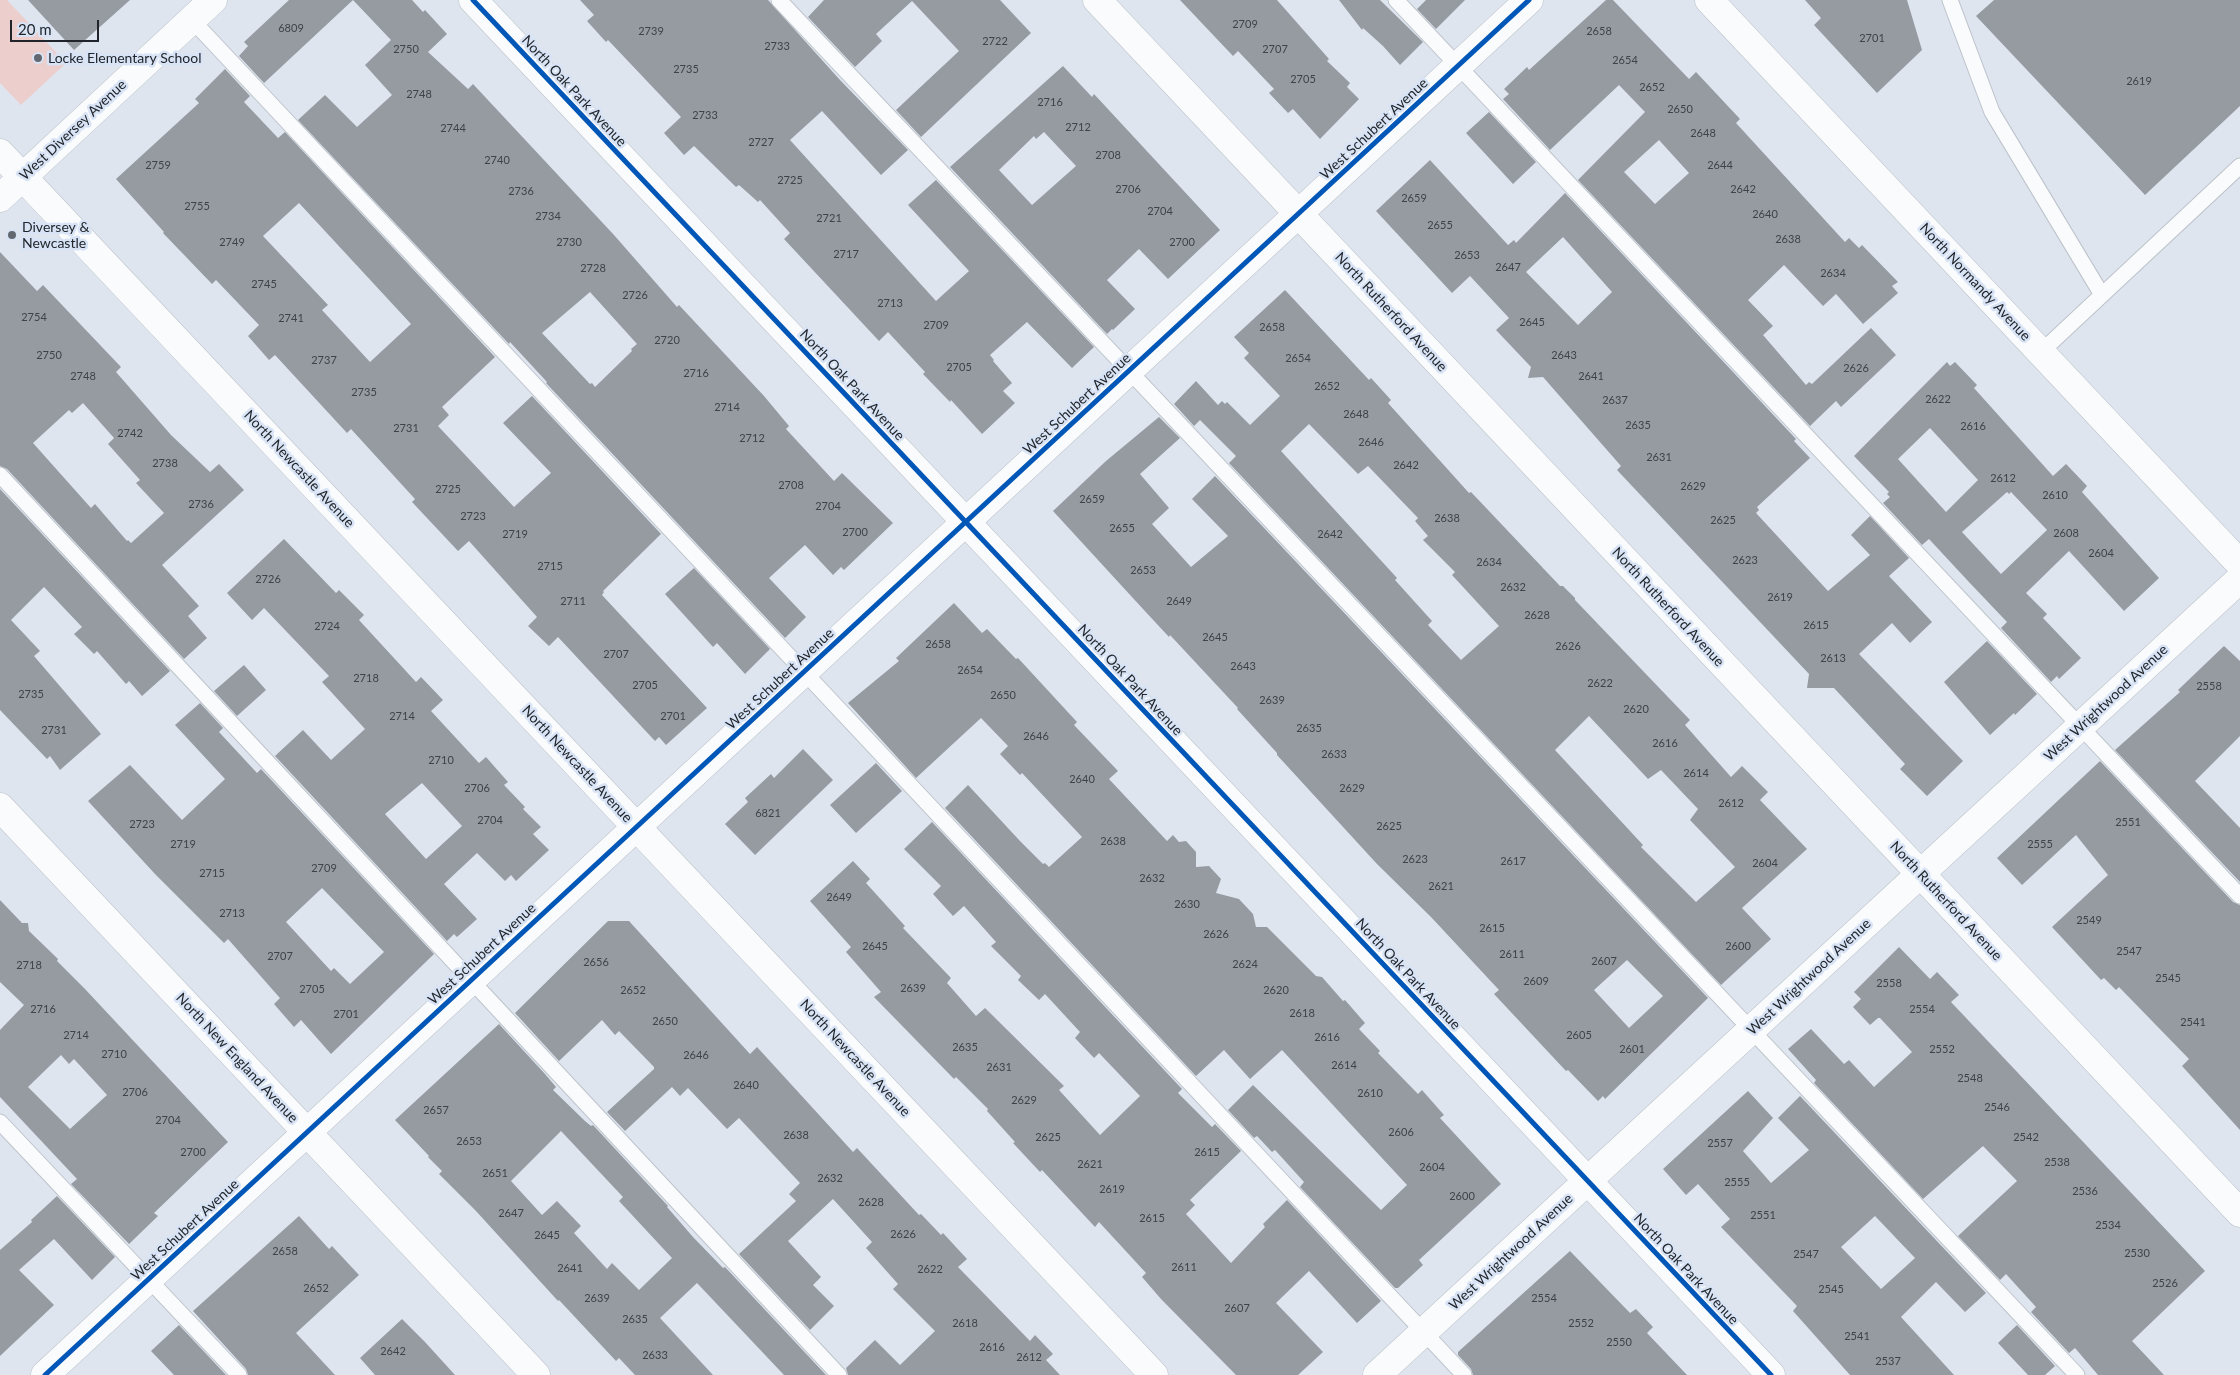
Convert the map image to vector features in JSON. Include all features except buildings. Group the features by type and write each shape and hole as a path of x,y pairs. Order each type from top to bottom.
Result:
{"street":[{"name":"West Diversey Avenue","path":"0,198 213,0"},
{"name":"North Oak Park Avenue","path":"473,0 1770,1375"},
{"name":"North Rutherford Avenue","path":"1097,0 2240,1214"},
{"name":"West Schubert Avenue","path":"45,1375 1529,0"},
{"name":"North Normandy Avenue","path":"1709,0 2240,564"},
{"name":"North Newcastle Avenue","path":"0,152 1154,1375"},
{"name":"West Wrightwood Avenue","path":"1377,1375 2240,579"},
{"name":"North New England Avenue","path":"0,807 536,1375"}],"lane":[{"path":"779,0 2077,1375"},
{"path":"1396,0 2240,896"},
{"path":"1950,0 1992,112 2102,295"},
{"path":"192,20 1464,1375"},
{"path":"2040,352 2240,166"},
{"path":"0,475 839,1375"},
{"path":"0,1122 239,1375"}],"shaded area":[{"path":"0,0 7,0 66,63 21,105 0,83"}],"cycle path":[{"path":"473,0 1771,1375"},
{"path":"45,1375 1529,0"}],"place":[{"name":"Locke Elementary School","path":"38,58"},
{"name":"Diversey & Newcastle","path":"12,235"}]}
